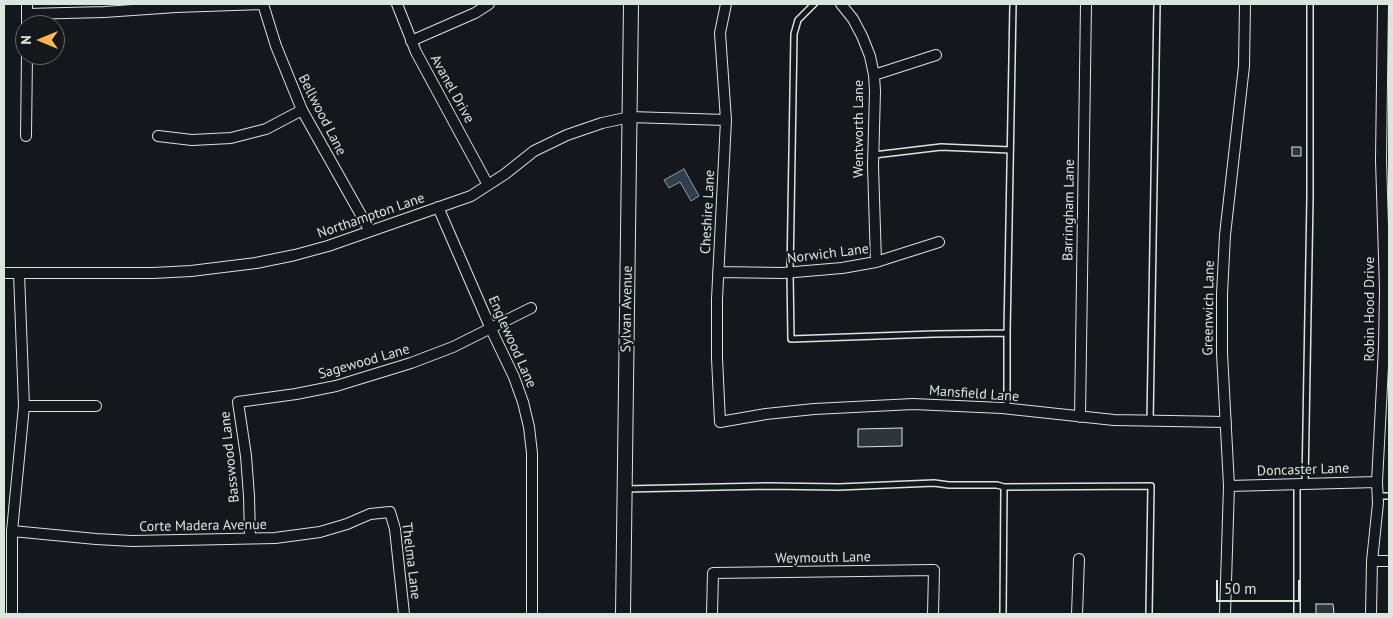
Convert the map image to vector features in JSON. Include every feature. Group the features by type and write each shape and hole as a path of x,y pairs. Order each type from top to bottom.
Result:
{"main road":[{"name":"Sylvan Avenue","path":"623,614 631,4"}],"street":[{"path":"27,9 104,12 264,4"},
{"name":"Bellwood Lane","path":"264,4 276,46 302,110 370,232"},
{"name":"Avanel Drive","path":"397,4 411,41 488,184"},
{"path":"411,41 475,13 489,4"},
{"name":"Cheshire Lane","path":"720,422 717,358 718,272 726,120 720,33 726,4"},
{"name":"Wentworth Lane","path":"840,4 853,19 862,36 870,56 874,75 873,155 876,262"},
{"name":"Barringham Lane","path":"1080,417 1086,4"},
{"name":"Greenwich Lane","path":"1225,614 1229,486 1222,353 1222,294 1225,235 1244,66 1245,4"},
{"name":"Robin Hood Drive","path":"1371,614 1372,561 1378,496 1377,482 1385,412 1384,347 1387,267 1381,160 1383,4"},
{"path":"874,75 936,55"},
{"path":"26,136 27,65"},
{"path":"158,136 192,140 231,138 266,129 302,110"},
{"name":"Northampton Lane","path":"4,273 152,273 222,268 295,255 370,232 471,196 506,174 534,151 567,134 602,123 630,117 726,120"},
{"name":"Englewood Lane","path":"438,207 514,378 523,402 529,427 532,453 532,614"},
{"name":"Norwich Lane","path":"718,272 790,273 842,268 876,262 939,242"},
{"path":"12,614 12,532 24,406 19,273"},
{"name":"Sagewood Lane","path":"238,402 296,394 373,375 453,347 531,308"},
{"name":"Basswood Lane","path":"238,402 246,456 250,538"},
{"name":"Mansfield Lane","path":"720,422 766,414 814,409 913,404 1007,409 1150,422 1226,422"},
{"path":"24,406 96,406"},
{"name":"Doncaster Lane","path":"1229,486 1377,482"},
{"name":"Corte Madera Avenue","path":"12,532 132,540 275,538 299,536 338,526 370,514 390,512"},
{"name":"Thelma Lane","path":"390,512 395,529 404,614"},
{"path":"1077,614 1079,559"},
{"path":"1372,561 1389,561"},
{"name":"Weymouth Lane","path":"712,614 712,573 934,570 933,614"}],"lane":[{"path":"814,4 798,20 794,34 790,273 791,339 1007,333"},
{"path":"1007,409 1013,4"},
{"path":"1150,422 1157,4"},
{"path":"1297,614 1310,198 1310,4"},
{"path":"873,155 941,147 1010,150"},
{"path":"624,489 766,486 839,487 934,483 949,486 997,485 1004,487 1151,486 1149,614"},
{"path":"1002,614 1004,487"},
{"path":"1378,496 1389,496"}],"water":[{"path":"684,169 699,196 691,201 680,182 669,188 664,180"}],"building":[{"path":"1292,147 1301,147 1301,156 1292,156"},
{"path":"902,428 902,446 858,447 858,429"},
{"path":"1316,604 1333,604 1334,614 1316,614"}]}
